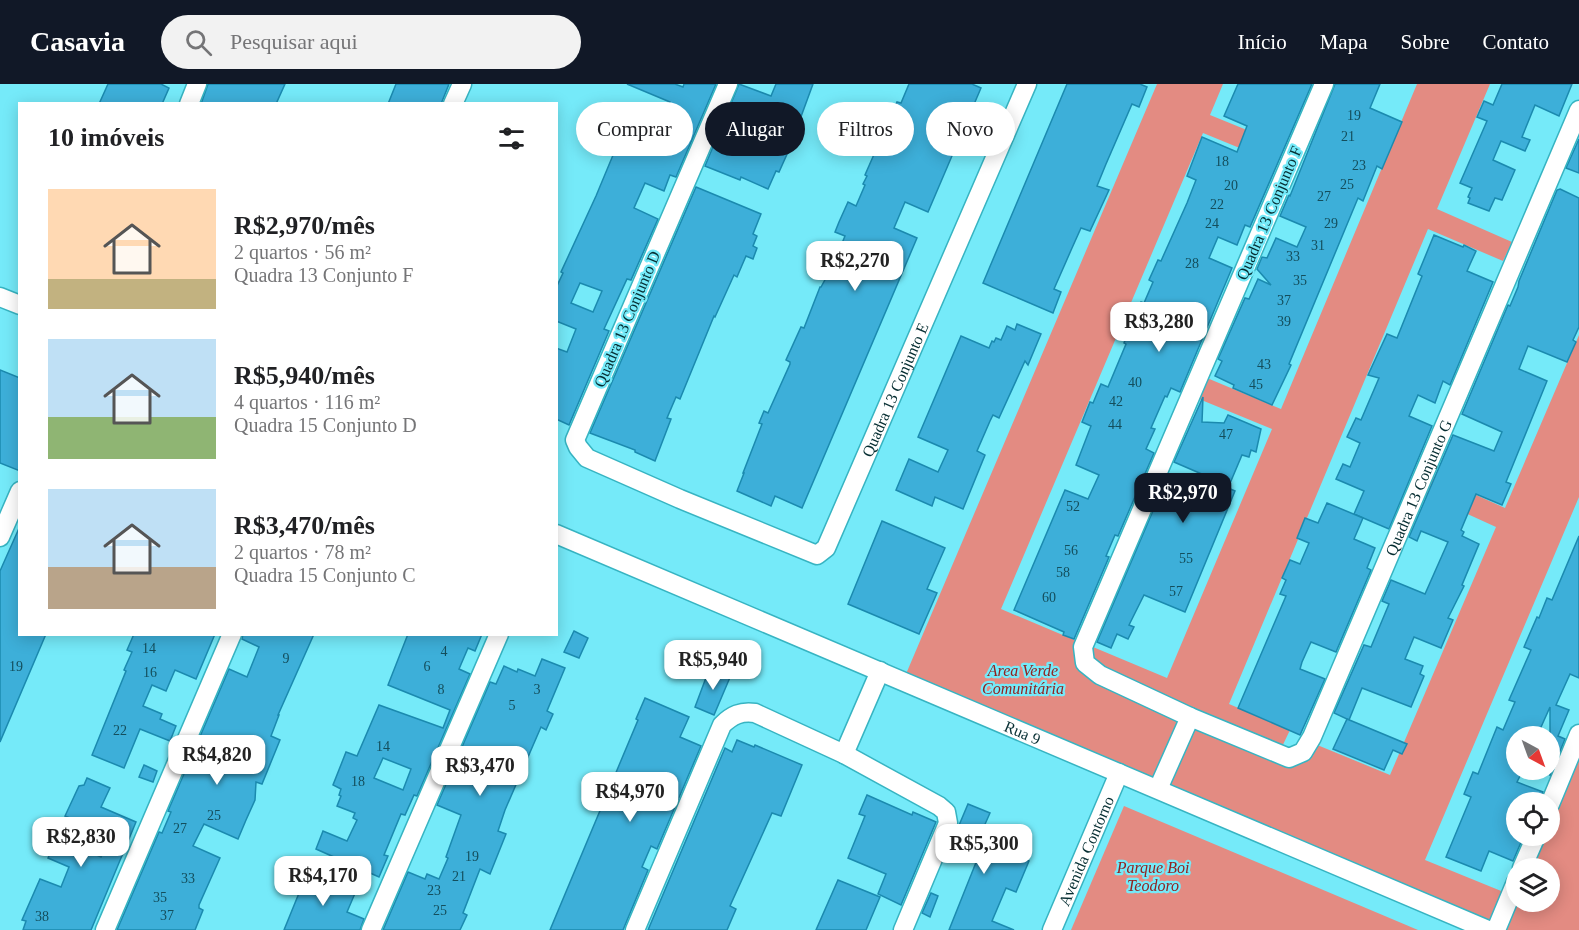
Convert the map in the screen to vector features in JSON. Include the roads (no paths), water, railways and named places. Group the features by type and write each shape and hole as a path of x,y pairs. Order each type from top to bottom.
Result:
{"street":[{"path":"190,102 197,84"},
{"path":"454,102 462,84"},
{"name":"Quadra 13 Conjunto D","path":"680,499 587,458 575,440 728,84"},
{"name":"Quadra 13 Conjunto E","path":"680,499 810,553 821,553 826,548 1027,84"},
{"name":"Quadra 13 Conjunto F","path":"1190,717 1100,675 1085,663 1082,654 1083,647 1324,84"},
{"name":"Quadra 13 Conjunto G","path":"1190,717 1289,758 1303,752 1308,746 1579,110"},
{"path":"0,297 18,304"},
{"path":"0,537 18,496"},
{"name":"Rua 9","path":"558,535 1488,930"},
{"path":"105,930 231,636"},
{"path":"371,930 498,636"},
{"path":"844,754 880,671"},
{"path":"636,930 722,725 729,718 746,712 755,713 844,754 939,806 949,818 903,930"},
{"path":"1158,789 1190,717"},
{"path":"1555,792 1579,734"},
{"name":"Avenida Contorno","path":"1052,930 1119,773"},
{"path":"1496,930 1506,906"}],"park label":[{"name":"Area Verde Comunitária","path":"1023,679"},
{"name":"Parque Boi Teodoro","path":"1153,876"}]}
